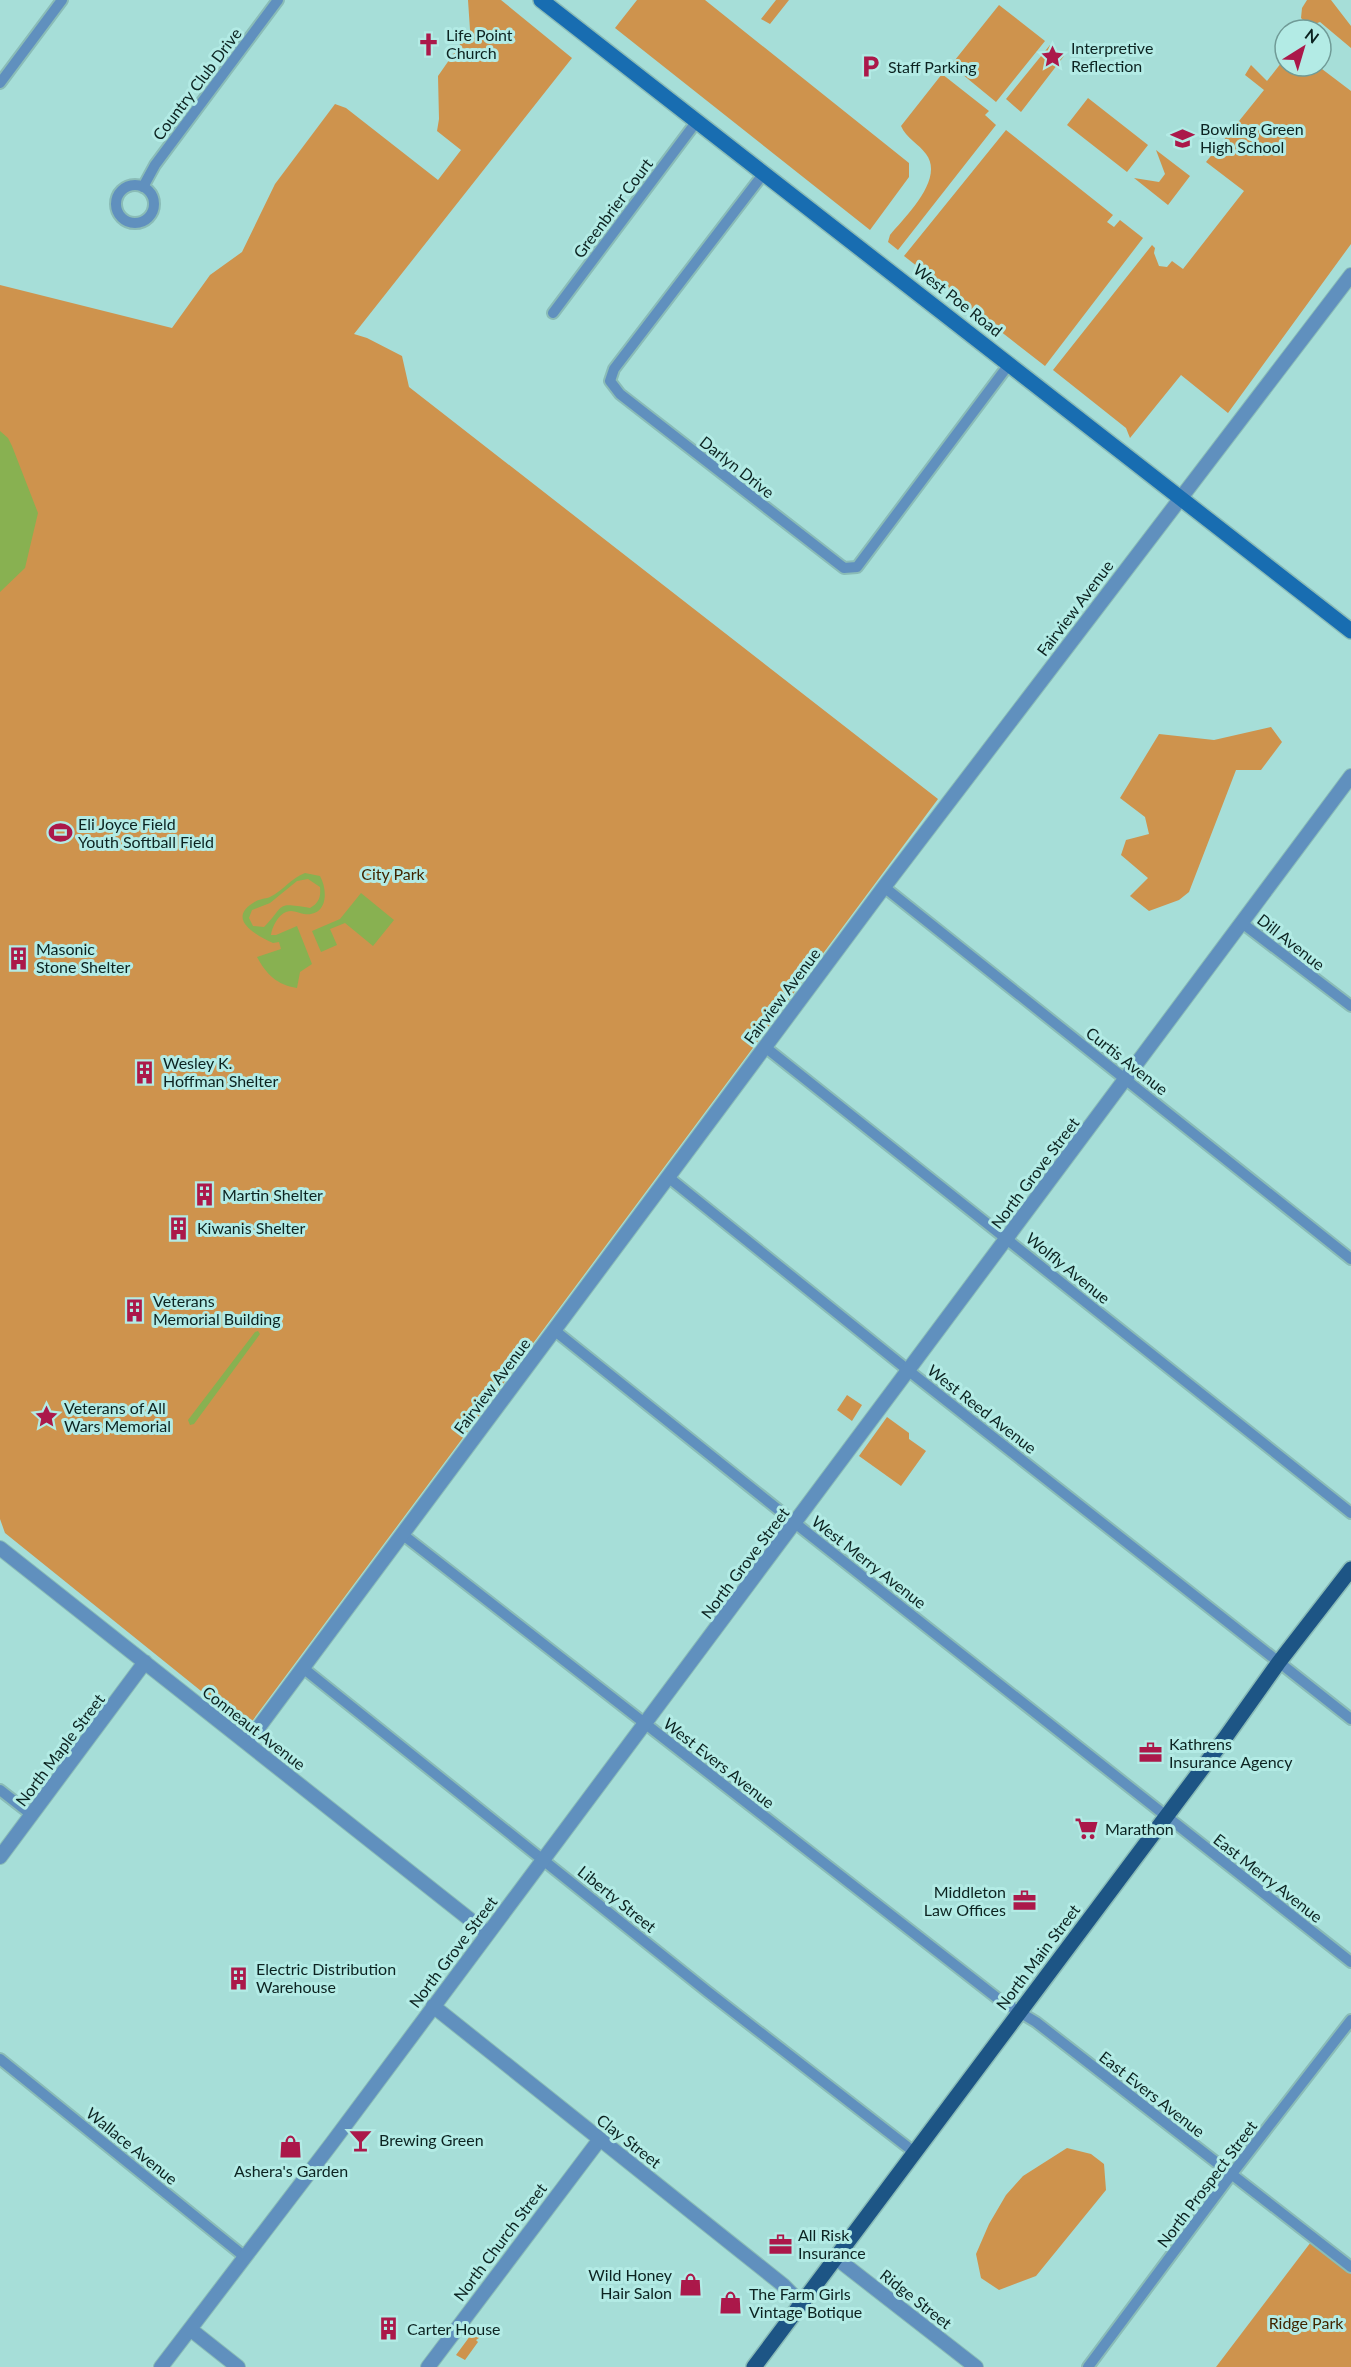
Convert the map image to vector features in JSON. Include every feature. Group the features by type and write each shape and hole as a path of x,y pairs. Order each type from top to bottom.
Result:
{"main road":[{"name":"West Poe Road","path":"541,0 1010,363 1351,631"},
{"name":"North Main Street","path":"754,2367 1279,1662 1351,1569"}],"street":[{"path":"0,83 62,0"},
{"name":"Country Club Drive","path":"143,187 155,165 278,0"},
{"name":"Greenbrier Court","path":"553,314 697,121"},
{"name":"Darlyn Drive","path":"764,172 614,369 610,381 620,394 799,534 844,568 856,567 1010,363"},
{"name":"Fairview Avenue","path":"247,1743 884,887 1351,275"},
{"name":"North Grove Street","path":"161,2367 645,1724 1351,776"},
{"name":"Curtis Avenue","path":"884,887 1351,1259"},
{"name":"Dill Avenue","path":"1242,922 1351,1006"},
{"name":"Wolfly Avenue","path":"765,1047 1351,1513"},
{"name":"West Reed Avenue","path":"668,1177 908,1370 1351,1719"},
{"name":"West Merry Avenue","path":"554,1330 1166,1816"},
{"name":"West Evers Avenue","path":"402,1534 1001,2001 1019,2012"},
{"name":"Conneaut Avenue","path":"0,1548 487,1933"},
{"name":"North Maple Street","path":"0,1857 145,1662"},
{"name":"Liberty Street","path":"303,1668 708,1992 914,2152"},
{"path":"0,1790 32,1815"},
{"name":"East Merry Avenue","path":"1166,1816 1351,1962"},
{"name":"Clay Street","path":"433,2006 783,2285 802,2304"},
{"name":"East Evers Avenue","path":"1019,2012 1054,2036 1351,2266"},
{"name":"North Prospect Street","path":"1088,2367 1231,2175 1351,2020"},
{"name":"Wallace Avenue","path":"0,2059 245,2257"},
{"name":"North Church Street","path":"428,2367 600,2139"},
{"name":"Ridge Street","path":"836,2258 976,2367"},
{"path":"190,2329 238,2367"}],"green space":[{"name":"City Park","path":"468,0 501,0 572,58 354,334 402,356 409,387 938,799 247,1728 5,1533 0,1519 0,285 172,328 210,275 242,252 275,184 335,104 346,108 438,180 461,150 437,131 438,76 470,30"},
{"path":"637,0 705,0 909,163 909,177 870,230 615,28"},
{"path":"776,0 789,0 770,24 761,19"},
{"path":"1307,0 1331,0 1351,26 1351,48 1333,33 1333,18 1301,18 1302,8"},
{"path":"999,5 1045,41 996,102 951,65"},
{"path":"1050,45 1064,56 1021,112 1006,99"},
{"path":"1251,65 1267,81 1273,73 1273,78 1333,77 1351,91 1351,244 1228,413 1181,375 1130,438 1126,428 1053,370 1152,245 1155,248 1154,253 1159,266 1167,267 1172,261 1183,269 1244,191 1206,162 1264,90 1245,75"},
{"path":"942,74 989,111 985,115 996,125 898,250 888,242 890,235 921,197 927,186 931,164 926,154 901,126"},
{"path":"1088,98 1148,145 1127,172 1067,125"},
{"path":"1006,130 1113,215 1107,222 1114,227 1120,220 1143,238 1045,366 904,256"},
{"path":"1156,150 1190,176 1168,205 1134,178 1159,182 1165,174"},
{"path":"1271,727 1282,742 1261,770 1236,770 1189,892 1179,900 1149,911 1130,896 1148,878 1121,855 1126,840 1149,834 1145,817 1120,798 1159,734 1214,740"},
{"path":"847,1395 862,1405 852,1421 837,1410"},
{"path":"887,1417 909,1433 909,1439 926,1451 901,1486 859,1456"},
{"path":"1067,2148 1091,2154 1104,2164 1106,2190 1036,2276 999,2290 981,2278 976,2254 989,2224 1006,2195 1023,2176"},
{"name":"Ridge Park","path":"1314,2238 1351,2267 1351,2367 1216,2367"},
{"path":"476,2328 485,2334 476,2340 478,2342 465,2360 456,2355"}],"shaded area":[{"path":"0,431 8,438 12,446 38,513 25,568 0,592"},
{"path":"305,873 320,876 325,895 322,907 312,914 286,912 276,922 271,935 297,926 312,964 300,972 297,988 278,981 264,969 257,957 281,949 279,942 273,943 253,932 247,927 243,915 245,909 253,903 270,897","holes":["308,879 320,887 319,899 310,908 285,906 264,927 253,926 249,918 252,910 270,903 297,881"]},
{"path":"361,893 394,920 373,946 345,923 330,929 337,945 321,952 312,931 340,919"},
{"path":"258,1331 260,1334 194,1424 190,1425 188,1420"}],"place":[{"name":"Life Point Church","path":"428,44"},
{"name":"Interpretive Reflection","path":"1053,57"},
{"name":"Staff Parking","path":"870,67"},
{"name":"Bowling Green High School","path":"1182,138"},
{"name":"Eli Joyce Field Youth Softball Field","path":"60,833"},
{"name":"Masonic Stone Shelter","path":"18,958"},
{"name":"Wesley K. Hoffman Shelter","path":"145,1072"},
{"name":"Martin Shelter","path":"204,1195"},
{"name":"Kiwanis Shelter","path":"179,1228"},
{"name":"Veterans Memorial Building","path":"135,1310"},
{"name":"Veterans of All Wars Memorial","path":"46,1417"},
{"name":"Kathrens Insurance Agency","path":"1151,1753"},
{"name":"Marathon","path":"1087,1829"},
{"name":"Middleton Law Offices","path":"1024,1901"},
{"name":"Electric Distribution Warehouse","path":"238,1978"},
{"name":"Brewing Green","path":"361,2140"},
{"name":"Ashera's Garden","path":"291,2146"},
{"name":"All Risk Insurance","path":"780,2244"},
{"name":"Wild Honey Hair Salon","path":"690,2284"},
{"name":"The Farm Girls Vintage Botique","path":"731,2303"},
{"name":"Carter House","path":"389,2329"}]}
